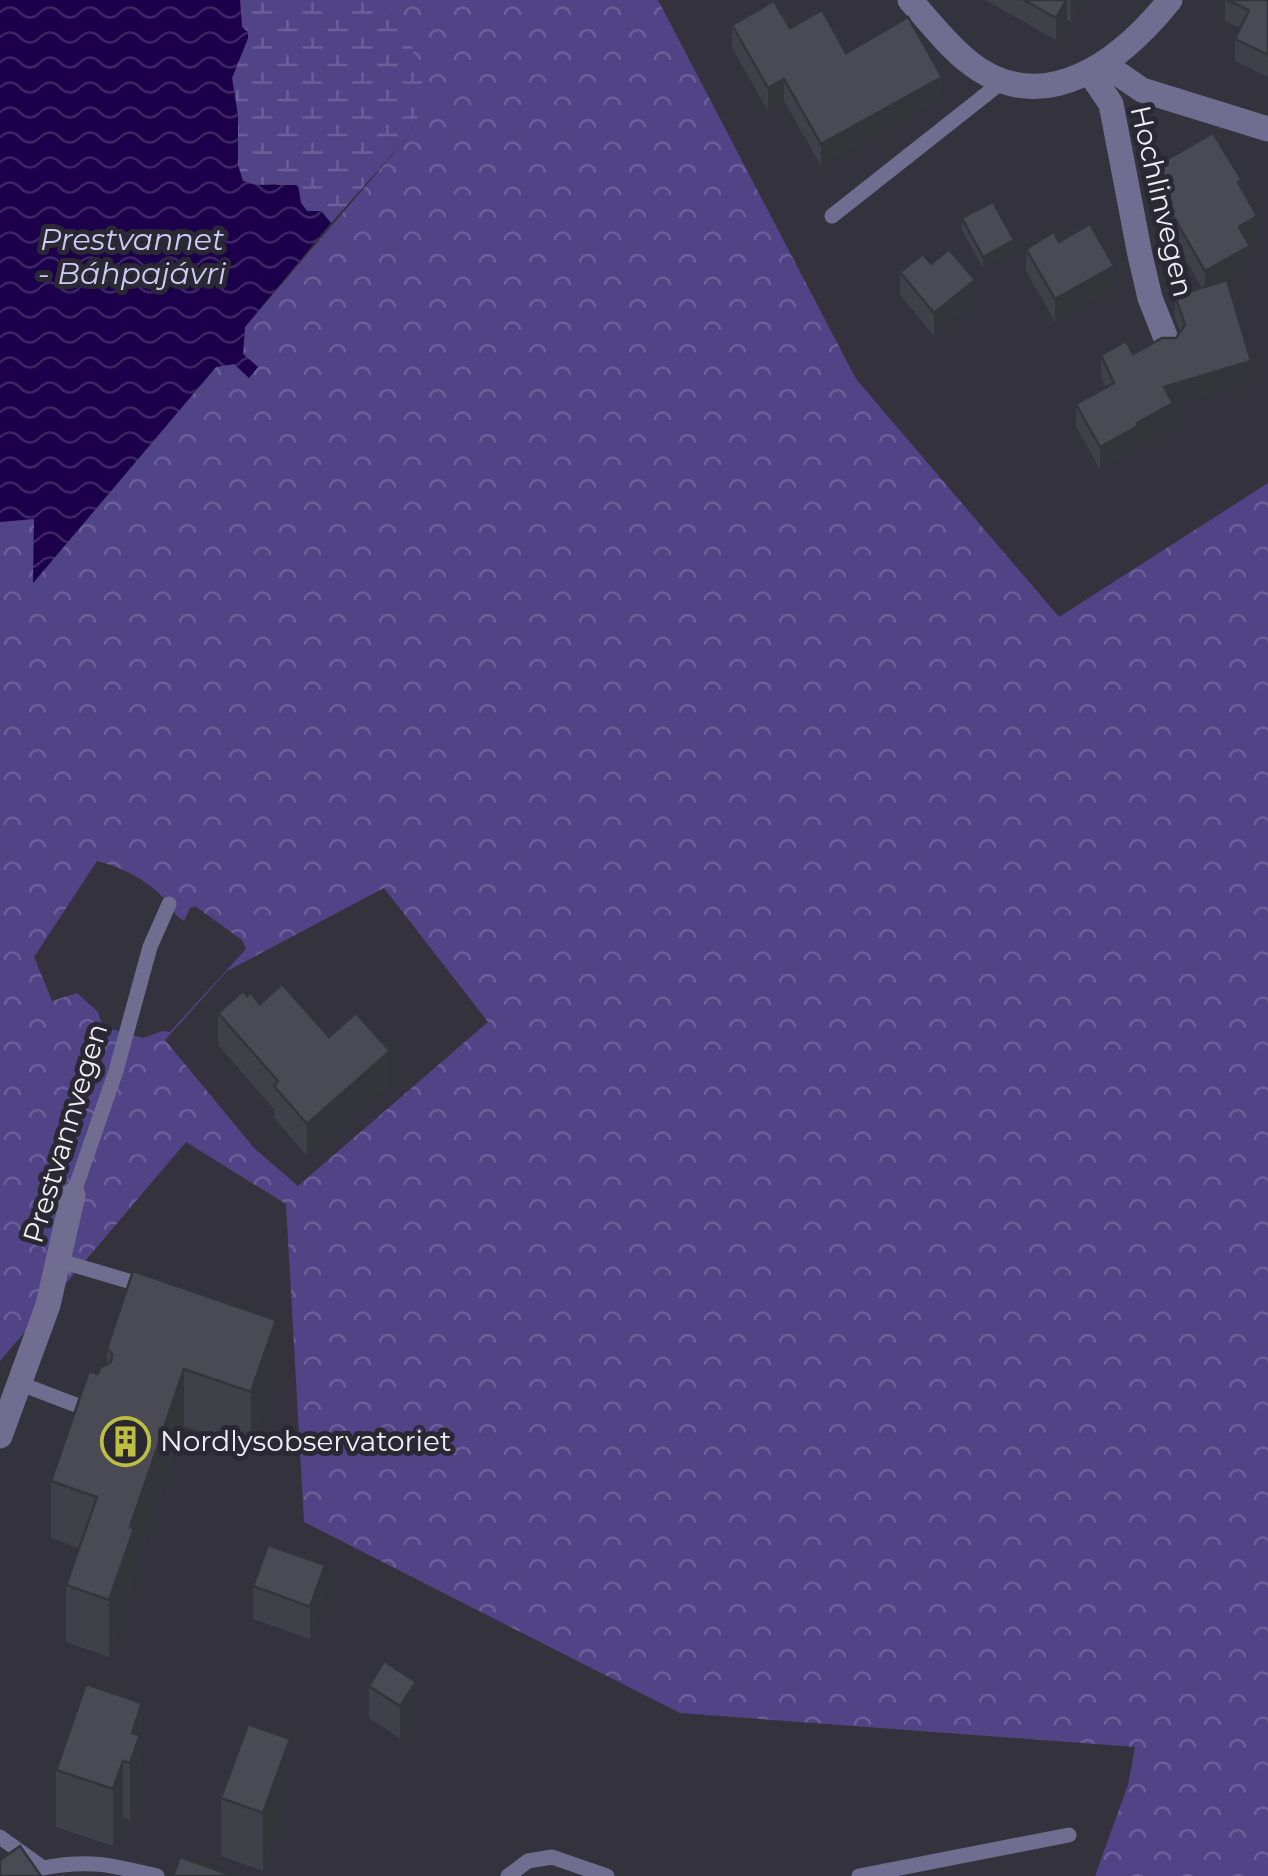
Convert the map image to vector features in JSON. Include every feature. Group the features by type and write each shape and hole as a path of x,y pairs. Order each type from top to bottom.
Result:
{"street":[{"path":"910,0 972,64 1003,81 1046,85 1096,68 1130,45 1170,0"},
{"name":"Hochlinvegen","path":"1096,68 1142,90 1268,129"},
{"name":"Hochlinvegen","path":"1096,68 1111,104 1143,269 1169,346"},
{"name":"Prestvannvegen","path":"0,1436 48,1306 73,1196"}],"lane":[{"path":"832,216 1003,81"},
{"name":"Prestvannvegen","path":"73,1196 116,1071 150,947 168,904"},
{"path":"57,1260 162,1290"},
{"path":"21,1384 101,1414"},
{"path":"860,1876 1069,1835"},
{"path":"0,1837 45,1872 76,1861 157,1876"},
{"path":"508,1876 528,1861 552,1857 606,1876"}],"green space":[{"path":"240,0 378,0 411,44 422,82 421,111 406,139 331,223 321,211 307,211 276,184 243,182 238,165 238,116 232,78 248,38 242,28"},
{"path":"378,0 658,0 856,379 1059,617 1268,483 1268,1876 1095,1876 1128,1785 1135,1747 680,1713 304,1522 286,1204 186,1142 0,1361 0,522 34,518 34,582 216,367 234,364 257,368 243,354 245,327 406,139 421,111 411,45","holes":["97,861 145,882 184,921 195,906 242,940 246,949 170,1032 143,1038 103,1027 98,1012 77,993 52,1001 34,957","384,888 488,1022 298,1186 254,1148 165,1040 227,971"]}],"water":[{"name":"Prestvannet - Báhpajávri","path":"0,0 240,0 242,27 248,38 232,78 238,116 238,165 243,181 298,185 301,203 307,211 321,211 331,223 245,327 243,354 258,367 249,378 234,364 216,367 33,583 34,519 0,522"}],"building":[{"path":"1024,0 1066,0 1056,18"},
{"path":"1227,0 1268,0 1268,55 1235,39 1249,10"},
{"path":"774,1 790,28 822,10 846,53 908,17 942,77 821,144 784,79 768,88 732,25"},
{"path":"1213,133 1242,180 1238,182 1257,216 1239,227 1250,246 1205,271 1147,171"},
{"path":"993,202 1014,240 983,257 962,218"},
{"path":"1090,224 1114,266 1055,299 1026,249 1054,232 1059,242"},
{"path":"949,249 975,280 934,313 900,272 923,254 931,264"},
{"path":"1227,280 1251,361 1164,387 1173,403 1100,447 1076,404 1114,383 1101,355 1126,341 1133,354 1162,338 1176,338 1185,325 1175,296"},
{"path":"282,984 329,1037 356,1013 390,1051 307,1124 274,1086 278,1081 218,1013 243,991 247,996 250,992 260,1004"},
{"path":"133,1271 276,1320 251,1392 184,1369 109,1600 66,1585 97,1497 51,1481 89,1371 98,1374 100,1368 111,1362 112,1354 107,1348"},
{"path":"268,1545 325,1565 310,1607 253,1586"},
{"path":"384,1661 416,1682 400,1706 369,1686"},
{"path":"86,1684 142,1703 132,1733 140,1735 130,1763 123,1761 113,1789 56,1770"},
{"path":"248,1724 290,1739 263,1813 221,1798"},
{"path":"20,1846 41,1876 0,1876 0,1860"},
{"path":"180,1857 233,1876 173,1876"}],"place":[{"name":"Nordlysobservatoriet","path":"125,1441"}]}
